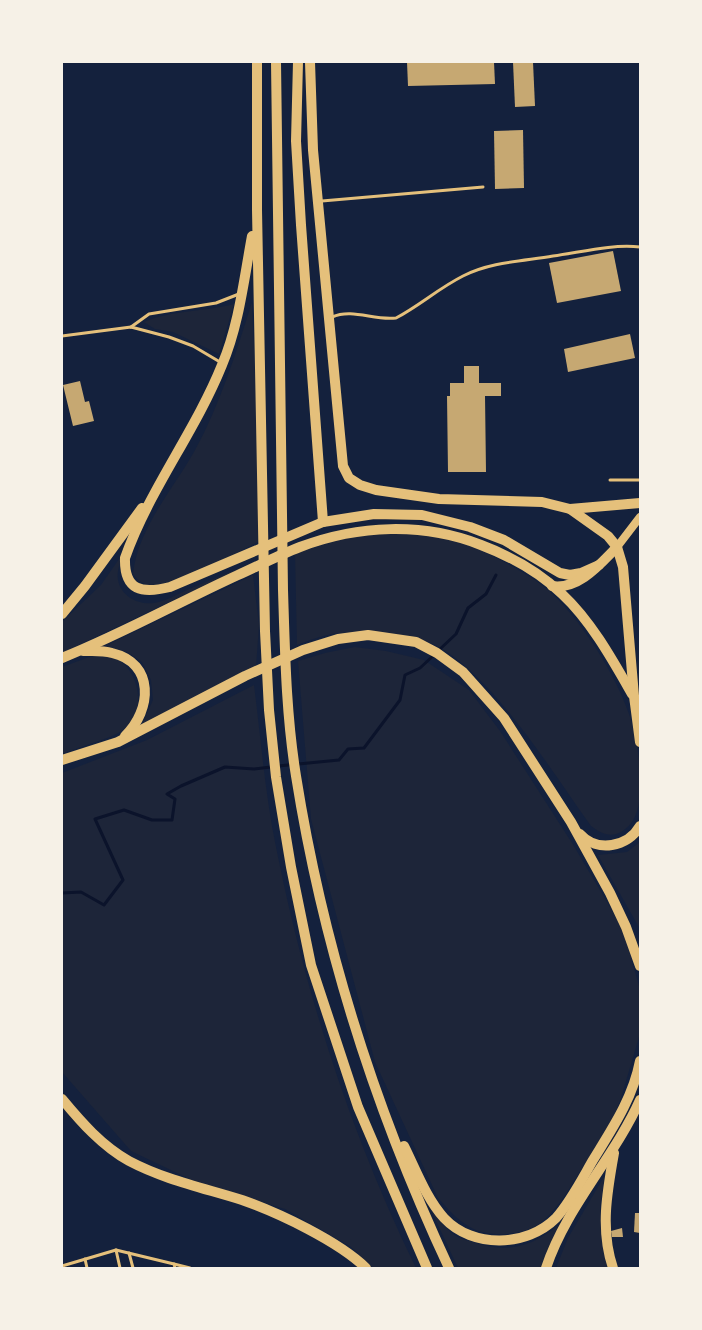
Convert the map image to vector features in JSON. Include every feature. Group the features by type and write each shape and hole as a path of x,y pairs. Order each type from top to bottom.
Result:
{"highway":[{"path":"257,62 262,533 268,699 276,777 301,918 318,988 358,1107 427,1269"},
{"path":"276,62 285,675 296,775 317,889 332,951 370,1076 423,1212 449,1269"},
{"path":"298,62 296,141 323,522"},
{"path":"310,62 313,150 340,453 349,478 375,490 439,499 542,502 570,509 640,503"},
{"path":"257,210 242,292 223,364 208,396 159,483 125,558 128,580 134,587 156,591 170,587 323,522 374,514 423,515 470,526 504,540 560,573 581,573 599,565"},
{"path":"62,614 85,586 159,483"},
{"path":"570,509 608,536 617,547 623,567 640,742"},
{"path":"62,658 298,547 354,532 397,528 440,532 469,540 501,552 533,571 562,594 588,624 634,696"},
{"path":"552,586 572,585 599,565 617,547"},
{"path":"62,760 118,742 245,676 303,650 338,639 368,635 416,642 437,653 464,672 504,718 571,822 610,893 626,927 640,966"},
{"path":"79,651 99,651 122,657 132,663 144,682 146,696 137,722 118,742"},
{"path":"571,822 583,837 606,846 629,839 640,826"},
{"path":"370,1076 433,1203 445,1219 471,1236 489,1240 513,1240 533,1234 555,1219 568,1202 628,1099 638,1074 640,1061"},
{"path":"62,1099 78,1119 100,1140 128,1160 160,1176 242,1201 281,1216 320,1236 366,1269"},
{"path":"546,1269 554,1246 615,1148 640,1100"},
{"path":"613,1269 604,1216 615,1148"}],"street":[{"path":"617,547 640,517"}],"lane":[{"path":"317,201 483,187"},
{"path":"328,318 350,313 388,319 396,318 446,285 484,268 602,249 640,247"},
{"path":"131,327 149,314 216,303 242,292"},
{"path":"62,336 131,327 185,343 223,364"},
{"path":"610,480 640,480"},
{"path":"116,1250 120,1269"},
{"path":"62,1266 116,1250 190,1269"},
{"path":"129,1252 133,1269"},
{"path":"85,1258 87,1269"},
{"path":"174,1264 175,1269"}],"shaded area":[{"path":"252,302 262,540 176,581 163,585 146,585 133,574 136,557 157,510 194,452 212,416"},
{"path":"234,304 219,354 173,332 155,329 144,322 166,315"},
{"path":"405,532 439,536 460,542 514,567 547,589 584,630 606,664 623,698 636,741 640,775 638,808 633,821 624,830 611,835 591,826 500,701 457,659 435,645 412,637 356,632 328,635 297,645 295,553 354,536"},
{"path":"126,549 120,564 118,580 127,595 142,603 167,599 254,562 62,653 62,622 101,585"},
{"path":"253,575 259,625 256,667 141,726 153,700 151,680 142,662 127,652 105,646"},
{"path":"355,647 386,651 424,660 469,690 500,731 572,843 623,929 639,986 639,1037 621,1098 613,1119 564,1197 543,1221 527,1230 493,1234 477,1230 461,1221 438,1198 375,1062 311,819 298,661"},
{"path":"95,655 118,660 132,674 138,695 135,715 122,731 62,754 62,667"},
{"path":"254,685 272,827 301,956 332,1062 351,1115 371,1167 416,1268 373,1268 351,1247 285,1209 198,1183 131,1151 62,1072 62,773 147,740"},
{"path":"640,842 640,929 598,855 627,852"},
{"path":"605,1175 600,1207 608,1268 556,1268 568,1238"},
{"path":"431,1210 454,1235 465,1240 502,1248 536,1240 567,1218 543,1268 458,1268"}],"building":[{"path":"407,62 494,62 495,84 408,86"},
{"path":"513,62 533,62 535,106 515,107"},
{"path":"523,130 524,188 495,189 494,131"},
{"path":"613,251 621,291 557,303 549,263"},
{"path":"630,334 635,358 568,372 564,349"},
{"path":"464,366 479,366 479,383 501,383 501,396 485,396 486,472 448,472 447,396 450,396 450,383 464,383"},
{"path":"80,381 85,402 89,401 94,421 73,426 63,385"},
{"path":"635,1213 640,1213 640,1233 634,1232"},
{"path":"622,1228 623,1237 612,1237 611,1231"}],"waterway":[{"path":"439,650 456,634 468,608 486,594 496,575"},
{"path":"278,766 339,760 348,749 364,748 400,700 405,675 420,668 434,655"},
{"path":"62,893 81,892 104,905 123,880 95,819 124,810 152,820 172,820 175,799 167,794 181,786 225,767 254,769 271,767"}]}
